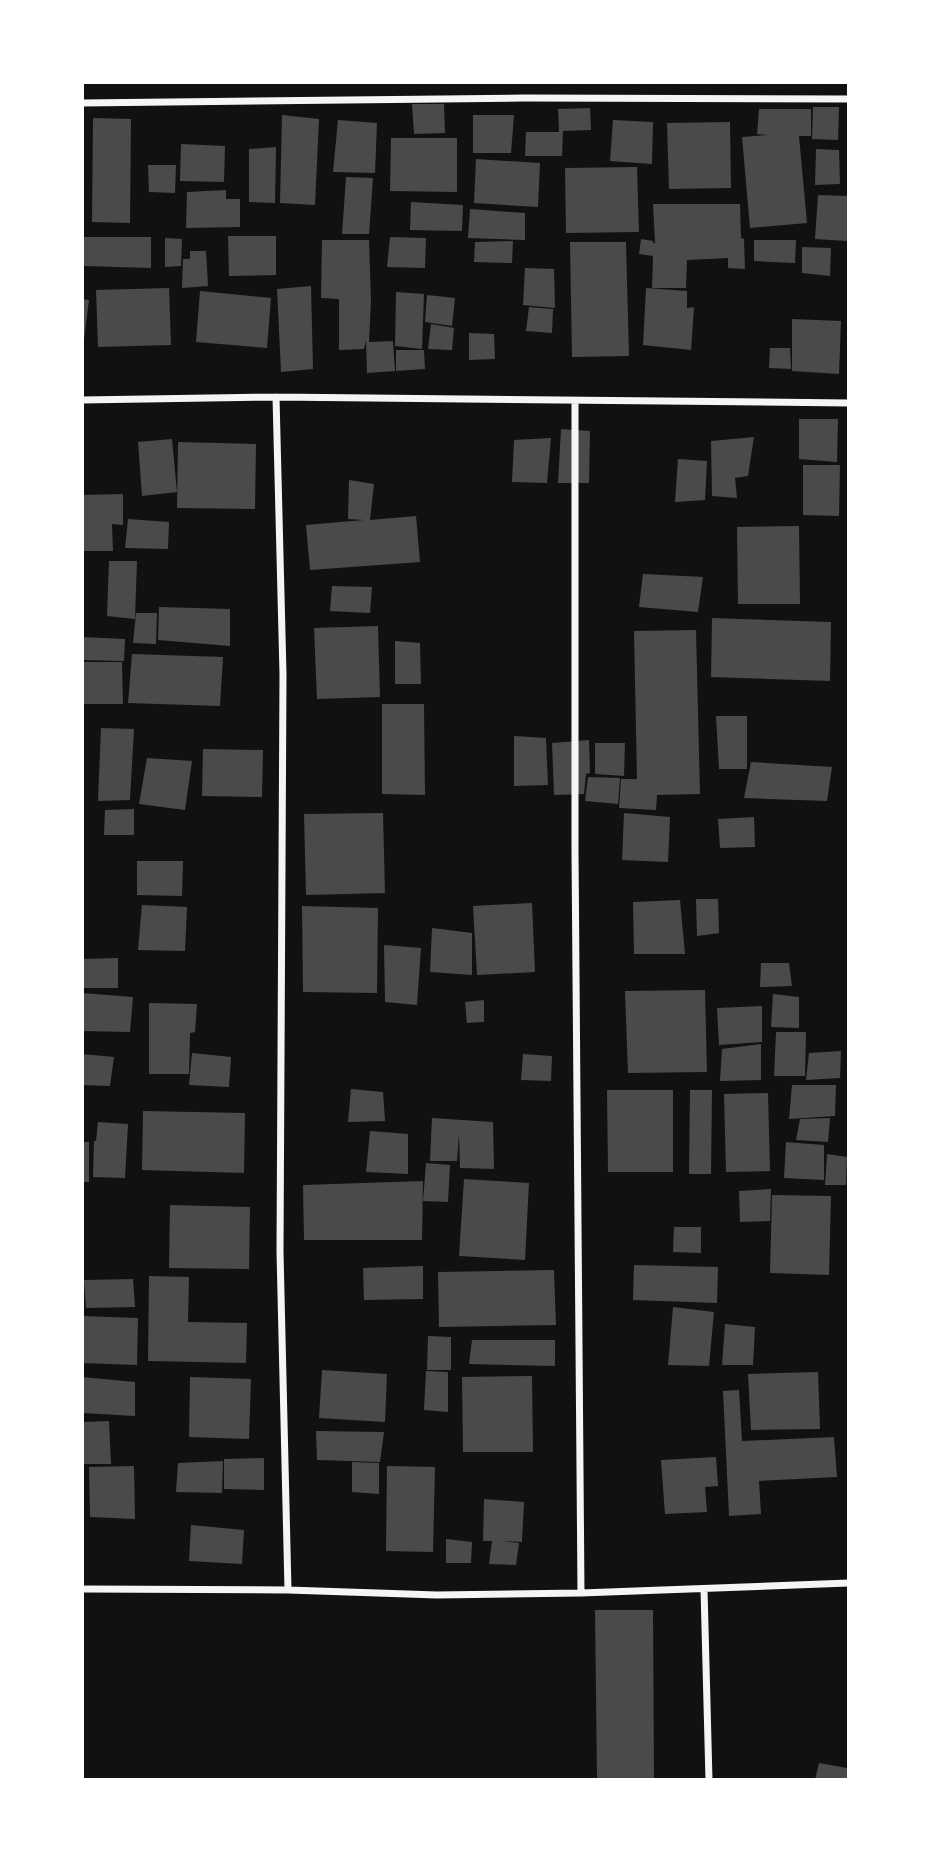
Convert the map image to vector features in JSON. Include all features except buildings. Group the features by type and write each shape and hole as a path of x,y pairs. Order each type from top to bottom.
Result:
{"street":[{"path":"82,103 525,98 849,99"},
{"path":"82,400 276,397 849,403"},
{"path":"276,397 284,674 281,1252 288,1590"},
{"path":"575,401 575,864 581,1593"},
{"path":"82,1589 288,1590 437,1595 581,1593 849,1583"},
{"path":"704,1589 709,1780"}]}
